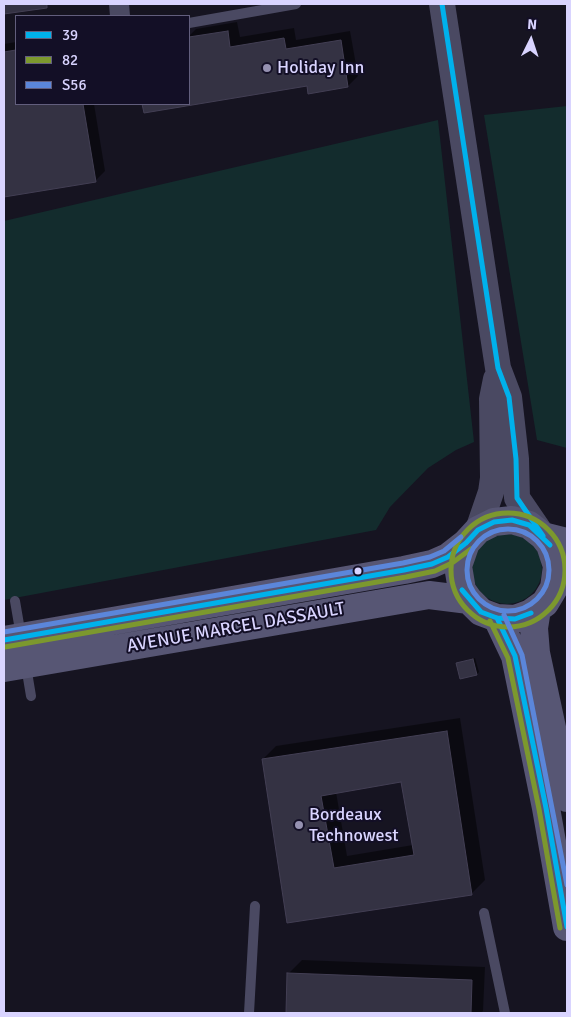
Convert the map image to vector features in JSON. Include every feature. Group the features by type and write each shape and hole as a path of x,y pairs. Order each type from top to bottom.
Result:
{"main road":[{"path":"512,520 529,525 555,539 550,545 560,582 545,603 537,609 515,619 497,618 481,612 468,600 459,578 460,554 472,536 494,522 512,520"},
{"name":"AVENUE MARCEL DASSAULT","path":"12,638 432,564 448,557 472,536"},
{"name":"AVENUE MARCEL DASSAULT","path":"15,666 429,595 468,600"},
{"path":"537,609 534,628 536,653 567,798"},
{"path":"497,618 515,656 546,808 567,927"}],"street":[{"path":"442,4 498,368 509,397 516,459 517,498 555,539"},
{"path":"472,536 491,492 493,478 492,399 498,368"}],"lane":[{"path":"190,23 296,4"},
{"path":"12,638 15,601"},
{"path":"15,666 31,696"},
{"path":"249,1013 255,906"},
{"path":"484,913 504,1013"}],"green space":[{"path":"567,106 567,448 537,440 484,115"},
{"path":"438,120 474,442 456,450 428,468 390,507 376,530 4,600 4,221"},
{"path":"507,534 526,540 536,550 542,569 536,588 526,598 507,604 488,598 478,588 472,569 478,550 488,540"}],"building":[{"path":"4,4 47,4 47,8 4,14"},
{"name":"Holiday Inn","path":"228,31 230,47 284,38 286,49 341,40 348,87 308,94 307,86 144,113 142,105 190,105 190,37"},
{"path":"15,50 15,105 83,105 96,182 4,197 4,52"},
{"path":"473,659 477,675 460,679 456,663"},
{"name":"Bordeaux Technowest","path":"447,731 472,895 287,923 262,759","holes":["401,782 414,855 334,868 321,796"]},
{"path":"287,973 472,980 471,1013 286,1013"}],"transit line":[{"name":"39","path":"442,4 498,368 509,397 516,459 517,498 543,536"},
{"name":"82","path":"508,513 530,518 548,530 560,548 565,570 560,592 548,610 530,622 508,627 486,622 468,610 456,592 451,570 456,548 468,530 486,518 508,513"},
{"name":"39","path":"466,543 478,530 494,522 512,520 529,525 550,545"},
{"name":"S56","path":"500,529 516,529 531,536 542,547 549,562 549,570 546,586 537,599 516,611 500,611 485,604 474,593 467,578 467,562 474,547 485,536 500,529"},
{"name":"S56","path":"4,632 403,563 430,557 444,551 461,537"},
{"name":"39","path":"4,640 404,570 432,564 448,557 466,543"},
{"name":"82","path":"5,647 435,571 452,563 471,549"},
{"name":"39","path":"462,590 481,612 497,618 515,619 531,613"},
{"name":"S56","path":"504,615 522,655 567,885"},
{"name":"39","path":"497,618 515,656 546,808 567,927"},
{"name":"82","path":"490,621 508,658 539,809 560,928"}],"place":[{"name":"Holiday Inn","path":"267,68"},
{"name":"Bordeaux Technowest","path":"299,825"}]}
